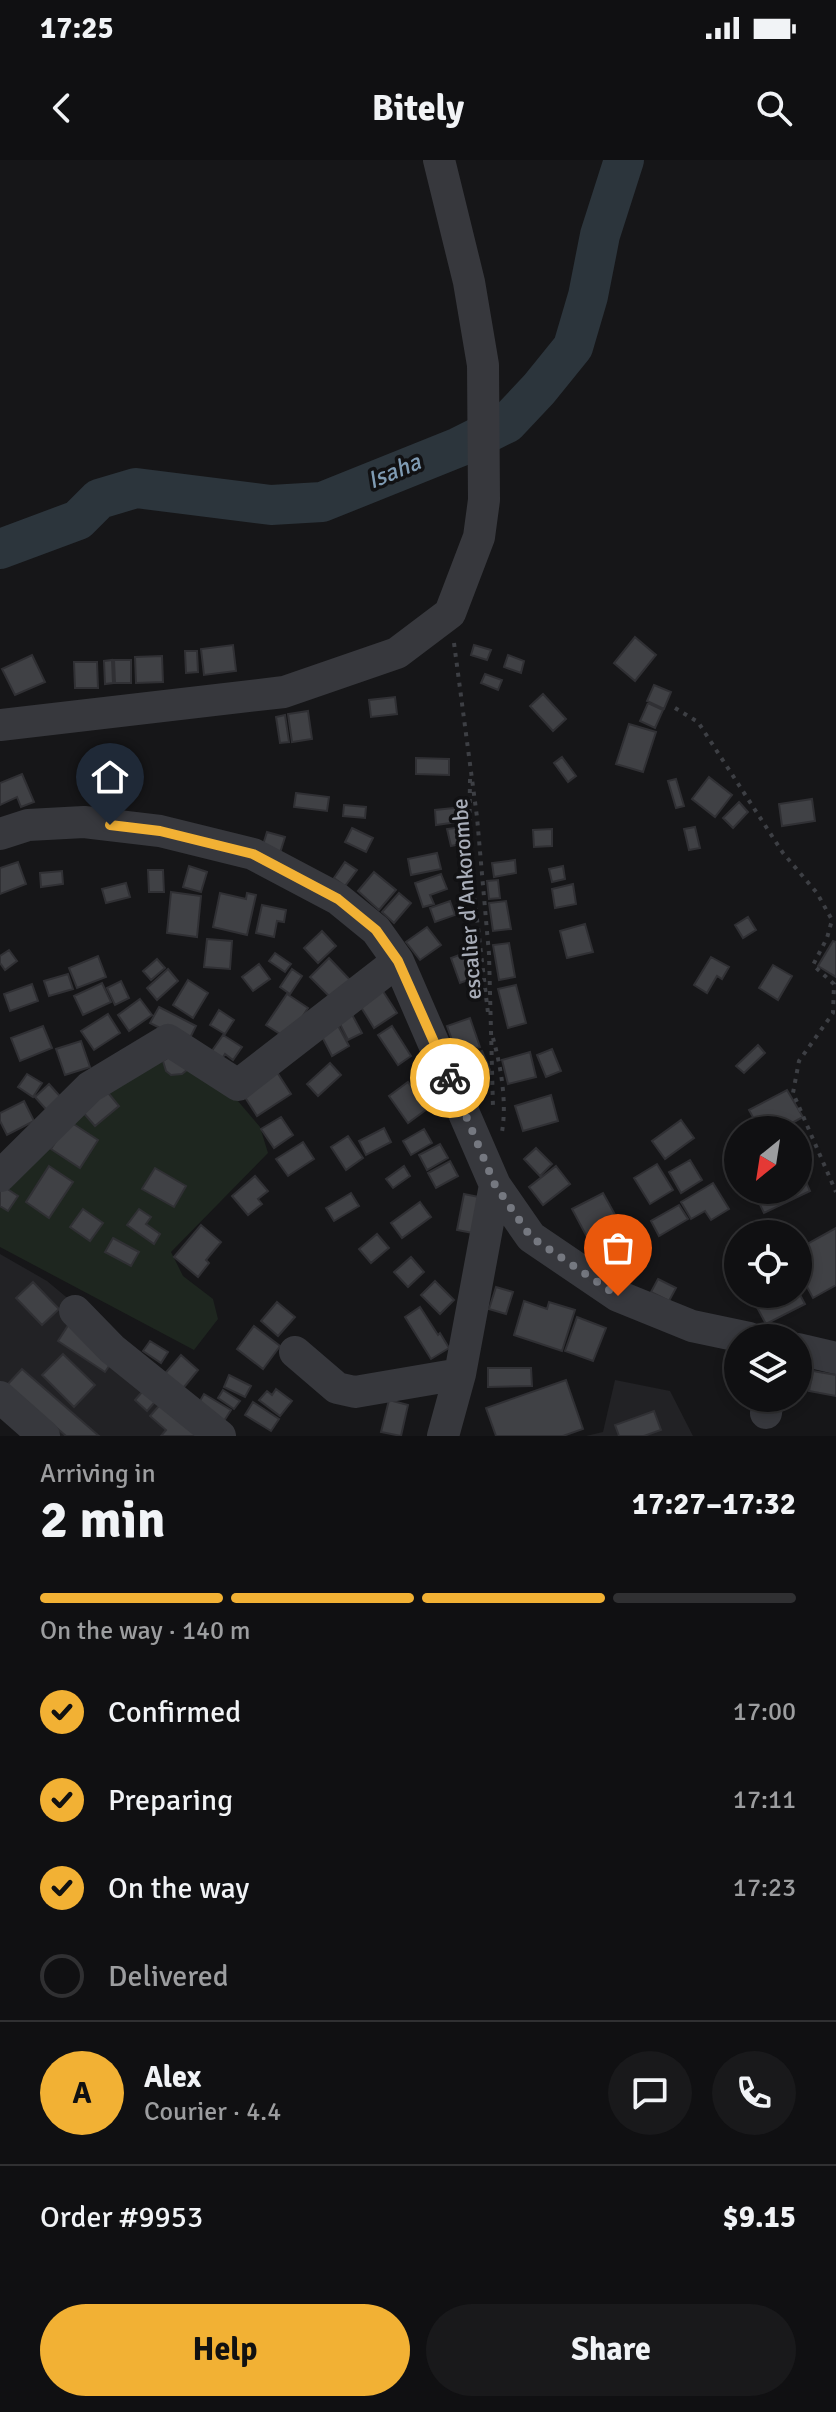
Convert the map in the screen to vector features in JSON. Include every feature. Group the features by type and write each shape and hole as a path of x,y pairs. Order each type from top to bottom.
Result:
{"street":[{"path":"0,725 284,692 397,653 454,627 479,537 484,500 483,365 469,282 439,160"},
{"path":"0,834 28,825 84,822 160,831 253,854 338,899 376,930 398,961 495,1185 531,1237 618,1296 692,1326 724,1333"},
{"path":"0,1176 90,1087 168,1040 238,1085 398,961"},
{"path":"443,1436 460,1374 495,1185"},
{"path":"75,1311 112,1349 220,1436"},
{"path":"295,1352 337,1388 355,1392 460,1374"},
{"path":"812,1352 836,1358"},
{"path":"0,1397 44,1436"}],"path":[{"name":"escalier d'Ankorombe","path":"454,627 479,832 489,954 493,1108"},
{"path":"454,627 470,784 469,851 489,1023 499,1060 504,1120"},
{"path":"675,708 698,722 783,853 817,893 832,920 813,965 834,984 833,1013 799,1061 793,1093 836,1192"}],"shaded area":[{"path":"165,1052 208,1066 260,1127 268,1153 171,1252 183,1276 213,1299 218,1319 194,1350 0,1247 0,1192 95,1092"},
{"path":"0,1254 47,1281 233,1436 55,1436 0,1386"},
{"path":"615,1380 670,1391 693,1436 586,1436 603,1432"}],"building":[{"path":"635,637 656,655 635,681 614,663"},
{"path":"233,645 236,671 204,675 201,649"},
{"path":"474,645 491,650 487,660 471,655"},
{"path":"185,651 197,651 198,672 186,673"},
{"path":"32,655 45,682 15,695 2,669"},
{"path":"508,655 524,661 521,673 504,667"},
{"path":"162,656 163,682 136,683 135,657"},
{"path":"112,660 113,683 105,684 104,661"},
{"path":"114,660 131,660 131,683 115,683"},
{"path":"74,662 97,662 98,688 75,688"},
{"path":"485,674 502,680 498,690 481,683"},
{"path":"654,685 671,692 664,709 647,701"},
{"path":"543,694 566,719 553,731 530,706"},
{"path":"395,697 397,714 371,717 369,700"},
{"path":"648,703 663,710 655,728 640,721"},
{"path":"308,711 312,739 292,742 288,714"},
{"path":"285,715 289,742 280,743 276,717"},
{"path":"629,724 656,732 643,772 616,764"},
{"path":"562,757 576,776 568,782 554,763"},
{"path":"416,758 449,759 449,775 416,774"},
{"path":"22,774 34,802 21,807 17,797 0,805 0,783"},
{"path":"709,777 732,795 715,817 692,799"},
{"path":"676,779 684,806 676,808 668,781"},
{"path":"296,793 329,797 327,811 294,807"},
{"path":"812,799 815,821 782,826 779,804"},
{"path":"739,802 748,812 733,828 723,818"},
{"path":"344,805 366,807 365,818 343,816"},
{"path":"463,807 465,821 436,825 435,810"},
{"path":"462,827 465,843 451,846 447,829"},
{"path":"695,827 700,848 689,850 684,829"},
{"path":"352,828 373,838 366,852 345,842"},
{"path":"552,829 552,846 534,847 533,830"},
{"path":"267,832 285,837 280,853 262,848"},
{"path":"437,853 441,869 411,875 408,859"},
{"path":"515,860 516,873 494,877 492,863"},
{"path":"18,862 26,884 0,894 0,868"},
{"path":"345,862 357,870 345,886 334,878"},
{"path":"189,866 207,872 201,892 183,887"},
{"path":"563,866 565,879 552,882 549,869"},
{"path":"148,870 163,870 164,892 149,892"},
{"path":"62,871 63,884 41,887 40,873"},
{"path":"374,872 396,890 379,910 358,891"},
{"path":"441,874 447,889 430,895 434,904 423,907 415,883"},
{"path":"498,880 500,898 489,899 487,881"},
{"path":"126,883 130,897 106,903 102,889"},
{"path":"573,884 576,904 555,908 552,889"},
{"path":"171,892 201,896 197,937 167,933"},
{"path":"220,893 246,899 247,893 256,895 247,935 213,927"},
{"path":"399,893 411,903 394,923 382,912"},
{"path":"450,901 455,915 435,922 430,908"},
{"path":"506,901 511,929 493,931 489,903"},
{"path":"262,905 286,910 284,922 277,921 274,937 256,933"},
{"path":"748,917 756,930 743,938 735,925"},
{"path":"585,924 593,952 567,958 560,931"},
{"path":"427,927 441,945 420,960 406,942"},
{"path":"322,931 336,946 318,963 304,948"},
{"path":"207,939 232,941 230,969 204,967"},
{"path":"833,941 836,942 836,977 818,966"},
{"path":"509,943 515,977 499,980 493,945"},
{"path":"9,950 17,961 5,970 0,956"},
{"path":"467,952 476,977 460,983 451,958"},
{"path":"275,953 291,964 285,972 269,961"},
{"path":"98,956 106,977 77,988 69,968"},
{"path":"711,957 729,967 722,979 717,976 707,993 694,985"},
{"path":"329,958 351,981 332,999 310,977"},
{"path":"157,959 165,968 151,980 143,971"},
{"path":"259,964 270,979 253,991 242,977"},
{"path":"773,965 792,976 778,1000 759,988"},
{"path":"168,969 178,981 157,1000 147,988"},
{"path":"292,969 302,976 290,994 280,987"},
{"path":"68,974 73,989 49,996 44,981"},
{"path":"188,980 208,993 193,1018 173,1005"},
{"path":"121,981 129,998 115,1005 107,988"},
{"path":"102,983 111,1002 83,1015 74,996"},
{"path":"32,984 38,1001 10,1011 4,994"},
{"path":"379,985 397,1013 374,1028 356,999"},
{"path":"516,985 526,1023 508,1028 498,989"},
{"path":"287,994 308,1008 288,1039 266,1025"},
{"path":"140,999 152,1015 129,1031 118,1015"},
{"path":"159,1007 196,1026 188,1042 150,1023"},
{"path":"349,1009 362,1033 348,1040 336,1016"},
{"path":"219,1010 234,1020 225,1034 210,1025"},
{"path":"108,1014 120,1033 94,1050 81,1031"},
{"path":"470,1018 480,1047 457,1054 447,1026"},
{"path":"335,1020 349,1046 332,1056 318,1029"},
{"path":"43,1026 52,1048 20,1061 11,1038"},
{"path":"392,1026 411,1056 398,1065 378,1035"},
{"path":"223,1035 242,1047 233,1060 225,1054 218,1065 207,1058"},
{"path":"81,1041 90,1067 65,1075 56,1049"},
{"path":"758,1045 765,1053 744,1073 736,1066"},
{"path":"552,1049 561,1071 546,1077 537,1055"},
{"path":"180,1050 187,1070 171,1075 163,1061"},
{"path":"482,1051 490,1070 476,1076 469,1056"},
{"path":"530,1052 536,1077 508,1084 502,1060"},
{"path":"330,1063 341,1075 318,1096 307,1084"},
{"path":"273,1066 291,1094 257,1116 239,1088"},
{"path":"27,1074 42,1083 33,1097 18,1087"},
{"path":"408,1082 427,1109 408,1123 389,1096"},
{"path":"49,1084 66,1103 52,1116 35,1097"},
{"path":"105,1089 119,1106 95,1126 81,1110"},
{"path":"787,1090 802,1116 752,1116 749,1110"},
{"path":"551,1095 558,1121 523,1131 515,1106"},
{"path":"24,1101 34,1121 7,1135 0,1121 0,1113"},
{"path":"281,1117 293,1135 274,1148 261,1129"},
{"path":"681,1120 694,1138 665,1159 652,1141"},
{"path":"69,1121 98,1140 80,1168 51,1149"},
{"path":"384,1128 391,1142 366,1155 359,1141"},
{"path":"424,1129 432,1143 411,1155 403,1141"},
{"path":"348,1136 363,1158 346,1170 331,1147"},
{"path":"303,1142 314,1159 288,1176 276,1159"},
{"path":"440,1144 448,1158 427,1170 419,1155"},
{"path":"536,1148 552,1164 540,1176 524,1159"},
{"path":"690,1160 702,1180 681,1193 669,1172"},
{"path":"450,1161 458,1176 436,1188 428,1173"},
{"path":"657,1164 673,1190 650,1204 634,1178"},
{"path":"49,1166 73,1182 49,1218 26,1202"},
{"path":"404,1166 410,1176 393,1188 386,1179"},
{"path":"556,1166 570,1184 543,1205 529,1187"},
{"path":"155,1168 186,1186 174,1207 142,1189"},
{"path":"255,1176 268,1191 258,1199 262,1204 248,1215 232,1196"},
{"path":"713,1183 729,1209 711,1220 705,1211 691,1219 681,1202"},
{"path":"3,1186 18,1196 8,1211 0,1206"},
{"path":"351,1193 359,1206 334,1221 326,1208"},
{"path":"603,1193 618,1220 587,1237 572,1209"},
{"path":"464,1194 479,1197 473,1233 457,1230"},
{"path":"420,1202 431,1217 402,1238 391,1223"},
{"path":"760,1204 783,1204 764,1213"},
{"path":"679,1205 688,1219 659,1236 651,1221"},
{"path":"83,1209 103,1223 90,1241 70,1227"},
{"path":"139,1209 151,1217 146,1224 160,1234 154,1244 127,1225"},
{"path":"201,1225 221,1242 206,1260 209,1263 198,1277 174,1257"},
{"path":"836,1228 836,1285 813,1298 812,1296 812,1241"},
{"path":"377,1234 389,1248 371,1263 359,1249"},
{"path":"113,1238 139,1252 131,1266 105,1252"},
{"path":"411,1257 424,1272 408,1287 394,1272"},
{"path":"658,1279 676,1288 669,1301 651,1292"},
{"path":"435,1281 454,1300 440,1314 421,1295"},
{"path":"33,1282 59,1309 42,1325 16,1298"},
{"path":"496,1287 513,1292 506,1314 489,1309"},
{"path":"524,1301 547,1309 549,1302 575,1310 562,1351 514,1335"},
{"path":"277,1302 295,1317 278,1336 261,1321"},
{"path":"420,1307 449,1348 431,1359 405,1317"},
{"path":"757,1308 797,1308 766,1324"},
{"path":"577,1317 606,1328 593,1361 565,1351"},
{"path":"69,1324 116,1356 105,1372 58,1341"},
{"path":"254,1326 280,1346 263,1369 237,1349"},
{"path":"150,1341 168,1352 161,1363 143,1351"},
{"path":"63,1354 95,1385 74,1407 42,1375"},
{"path":"181,1355 198,1370 180,1392 162,1377"},
{"path":"488,1368 531,1368 532,1386 488,1387"},
{"path":"22,1369 99,1436 66,1436 7,1385"},
{"path":"813,1371 836,1375 836,1396 812,1392"},
{"path":"229,1375 251,1386 245,1397 224,1387"},
{"path":"566,1380 583,1429 563,1436 496,1436 486,1408"},
{"path":"149,1384 161,1395 147,1411 135,1400"},
{"path":"276,1389 292,1401 280,1416 259,1400 267,1391 272,1395"},
{"path":"223,1390 240,1401 234,1409 218,1398"},
{"path":"204,1394 231,1410 224,1421 197,1406"},
{"path":"166,1398 211,1436 161,1436 166,1430 150,1416"},
{"path":"389,1400 408,1405 401,1436 381,1432"},
{"path":"253,1402 279,1419 271,1431 245,1415"},
{"path":"654,1411 661,1430 644,1436 619,1436 615,1425"}],"waterway":[{"name":"Isaha","path":"0,549 78,520 99,499 136,488 271,505 322,502 459,447 507,423 573,347 588,296 600,235 624,160"}],"way so far":[{"path":"450,1078 495,1185 531,1237 618,1296"}],"route":[{"path":"110,825 160,831 253,854 338,899 376,930 398,961 450,1078"}]}
